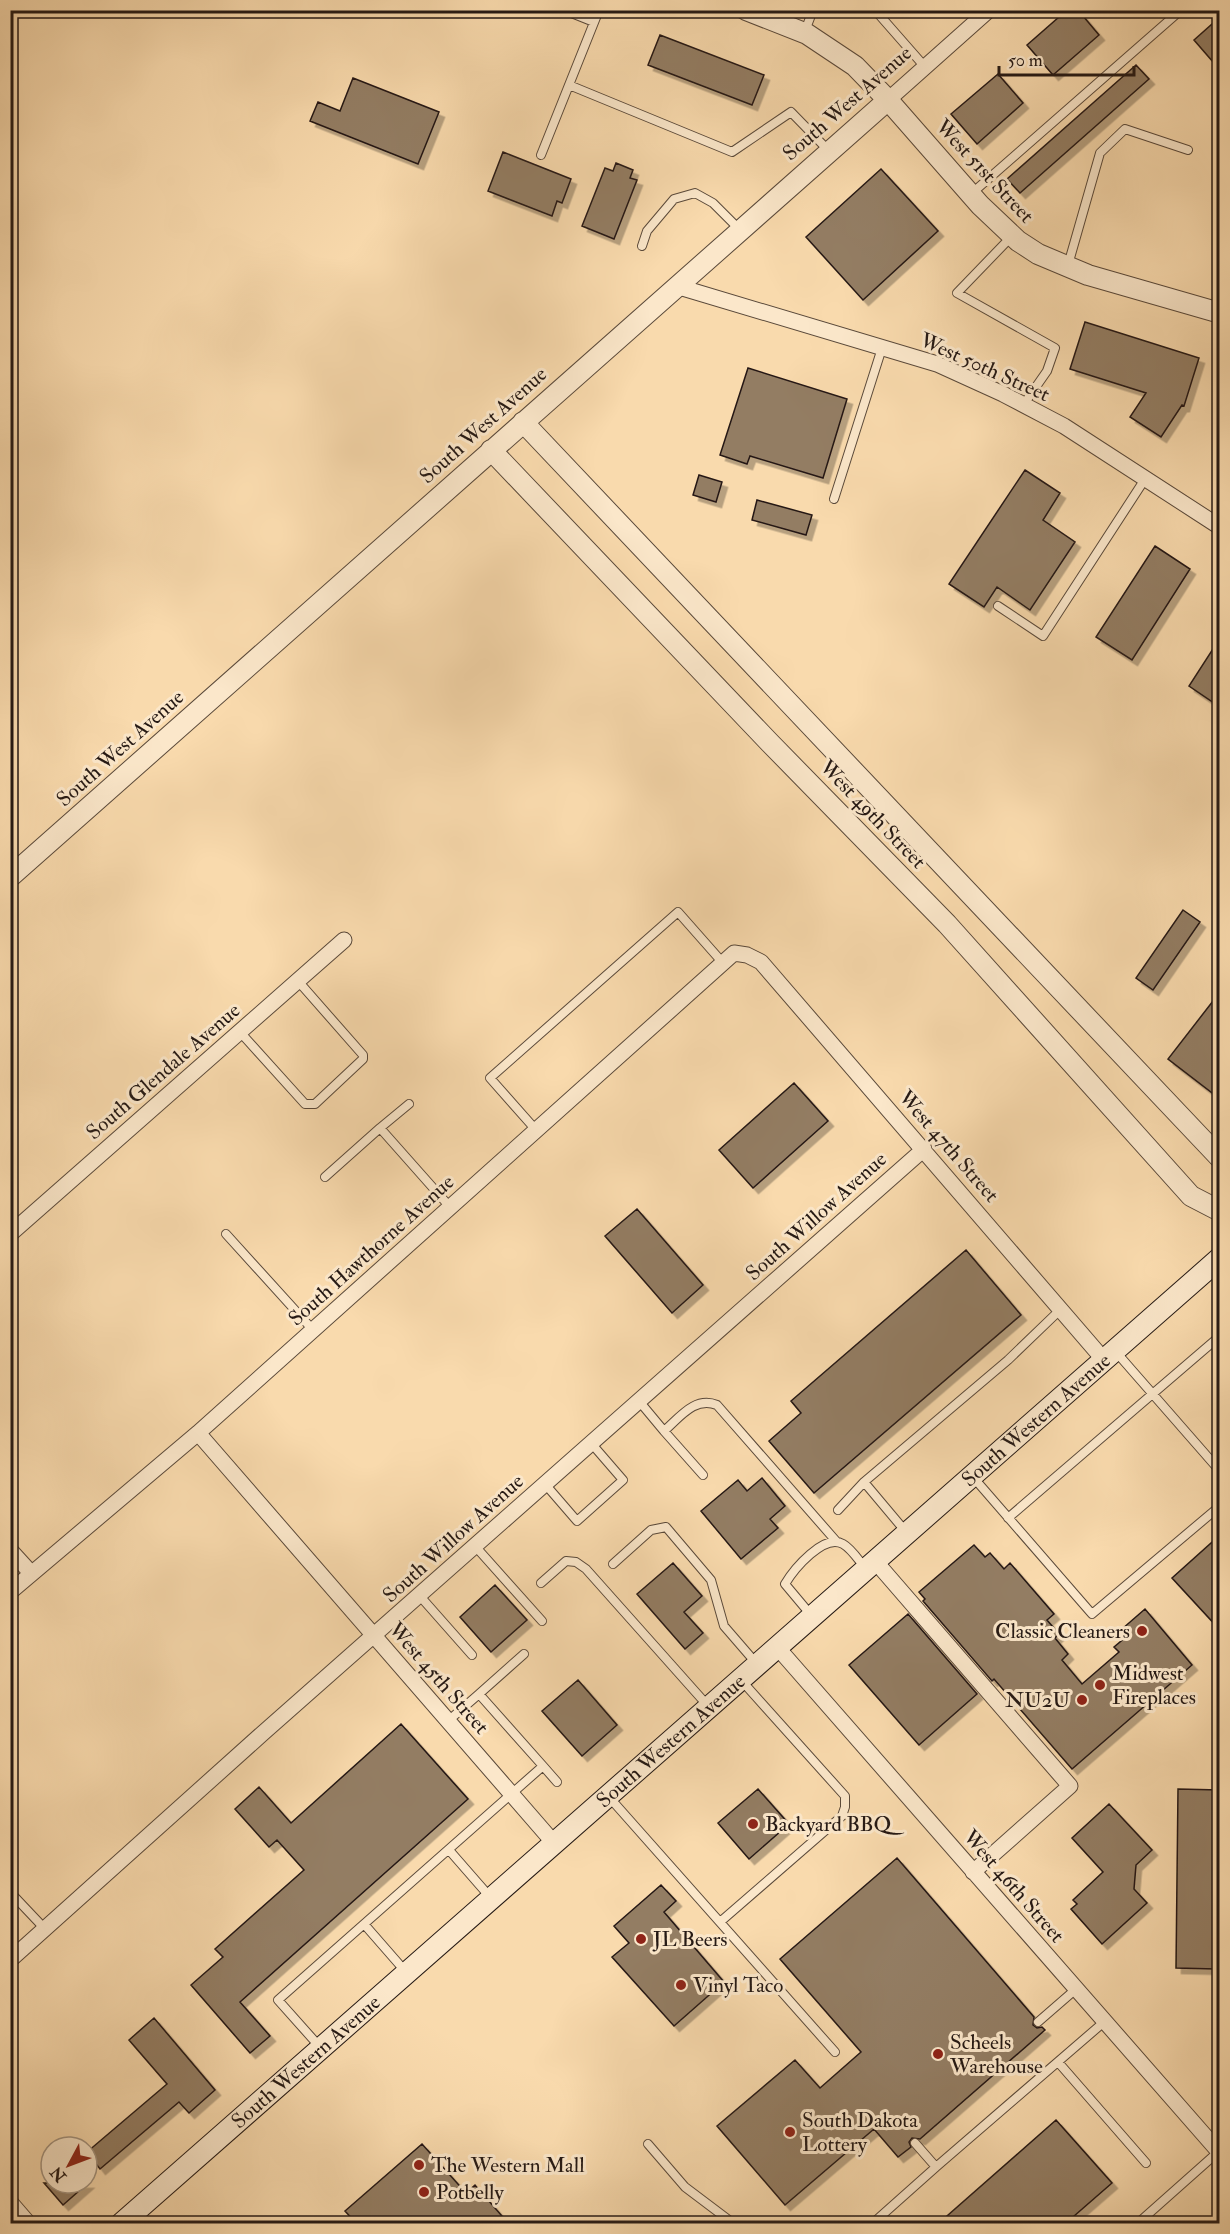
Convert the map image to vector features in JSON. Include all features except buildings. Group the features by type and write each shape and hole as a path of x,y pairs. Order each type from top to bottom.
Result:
{"main road":[{"name":"South Western Avenue","path":"122,2223 1220,1258"}],"street":[{"name":"West 51st Street","path":"746,10 804,33 855,66 888,100 970,195 1012,236 1038,255 1067,267 1220,313"},
{"name":"South West Avenue","path":"10,877 989,10"},
{"name":"West 50th Street","path":"676,286 937,364 1024,404 1064,426 1220,527"},
{"name":"West 49th Street","path":"523,422 1220,1158"},
{"name":"West 49th Street","path":"491,450 770,743 947,924 1191,1196 1220,1211"},
{"name":"South Glendale Avenue","path":"10,1234 344,940"},
{"name":"South Hawthorne Avenue","path":"10,1592 198,1433 734,953 747,955 761,962"},
{"name":"West 47th Street","path":"761,962 1061,1309 1109,1355"},
{"name":"South Willow Avenue","path":"10,1960 262,1733 924,1149"},
{"name":"West 45th Street","path":"198,1433 554,1843"},
{"path":"10,1550 31,1573"},
{"path":"870,1565 1070,1786 973,1872"},
{"name":"West 46th Street","path":"777,1647 1219,2152"},
{"path":"10,2202 29,2223"}],"lane":[{"path":"564,10 594,22"},
{"path":"542,155 598,10"},
{"path":"804,33 813,10"},
{"path":"875,10 925,67"},
{"path":"970,195 1181,10"},
{"path":"569,86 732,152 791,112 829,151"},
{"path":"1067,267 1100,153 1125,129 1188,150"},
{"path":"642,246 647,231 674,199 695,193 713,203 740,230"},
{"path":"1012,236 957,293 1055,348 1047,371 1024,404"},
{"path":"834,499 882,348"},
{"path":"998,606 1043,636 1145,478"},
{"path":"1220,896 1217,898 1217,908 1220,910"},
{"path":"536,1130 490,1078 678,912 723,963"},
{"path":"240,1032 305,1104 315,1104 363,1059 363,1054 298,981"},
{"path":"325,1177 409,1104"},
{"path":"380,1128 450,1207"},
{"path":"226,1234 313,1330"},
{"path":"838,1510 864,1482 1008,1360 1061,1309"},
{"path":"1008,1518 1220,1336"},
{"path":"1109,1355 1153,1395 1220,1471"},
{"path":"639,1401 703,1475"},
{"path":"664,1431 696,1404 707,1401 717,1405 836,1541 845,1545 870,1565"},
{"path":"545,1484 577,1521 623,1480 591,1443"},
{"path":"972,1476 1092,1614 1220,1506"},
{"path":"864,1482 907,1533"},
{"path":"613,1564 651,1530 666,1527 711,1580 724,1626 757,1664"},
{"path":"812,1616 785,1584 793,1571 825,1544 836,1541"},
{"path":"475,1546 542,1621"},
{"path":"541,1583 566,1561 576,1562 586,1569 709,1708"},
{"path":"419,1595 472,1655"},
{"path":"448,1721 524,1654"},
{"path":"720,1922 842,1816 845,1807 844,1796 741,1679"},
{"path":"479,1694 557,1782"},
{"path":"321,2048 278,2000 543,1766"},
{"path":"609,1796 835,2052"},
{"path":"449,1850 491,1898"},
{"path":"10,1892 45,1929"},
{"path":"364,1924 406,1973"},
{"path":"1038,2022 1076,1989"},
{"path":"872,2223 1104,2022"},
{"path":"1058,2062 1146,2163"},
{"path":"915,2143 936,2167"},
{"path":"648,2144 685,2187 734,2223"},
{"path":"1137,2223 1219,2152"}],"place":[{"name":"Classic Cleaners","path":"1142,1631"},
{"name":"Midwest Fireplaces","path":"1100,1685"},
{"name":"NU2U","path":"1082,1700"},
{"name":"Backyard BBQ","path":"753,1824"},
{"name":"JL Beers","path":"641,1939"},
{"name":"Vinyl Taco","path":"681,1985"},
{"name":"Scheels Warehouse","path":"938,2054"},
{"name":"South Dakota Lottery","path":"790,2132"},
{"name":"The Western Mall","path":"419,2165"},
{"name":"Potbelly","path":"424,2192"}]}
